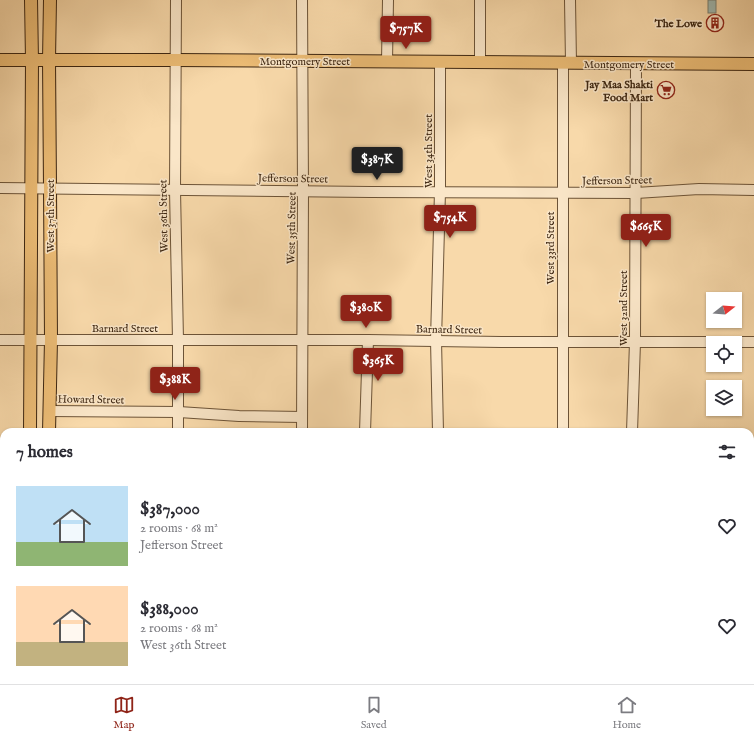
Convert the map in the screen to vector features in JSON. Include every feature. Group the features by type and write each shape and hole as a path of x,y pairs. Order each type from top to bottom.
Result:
{"main road":[{"name":"West 37th Street","path":"30,428 31,0"},
{"name":"West 37th Street","path":"49,428 51,340 50,0"},
{"name":"Montgomery Street","path":"0,60 754,64"}],"street":[{"name":"West 36th Street","path":"176,0 175,190 178,428"},
{"name":"West 35th Street","path":"302,0 302,428"},
{"path":"387,62 388,0"},
{"path":"480,0 480,62"},
{"name":"West 33rd Street","path":"563,428 562,192 570,0"},
{"name":"West 34th Street","path":"438,428 436,340 440,191 440,62"},
{"name":"West 32nd Street","path":"632,428 635,342 636,64"},
{"name":"Jefferson Street","path":"0,188 636,193 699,189 754,190"},
{"name":"Barnard Street","path":"0,340 754,342"},
{"path":"366,428 368,340"},
{"name":"Howard Street","path":"49,411 178,412 239,416 302,417"}],"water":[{"path":"708,0 716,0 716,13 708,13"}],"place":[{"name":"The Lowe","path":"715,23"},
{"name":"Jay Maa Shakti Food Mart","path":"666,90"}]}
